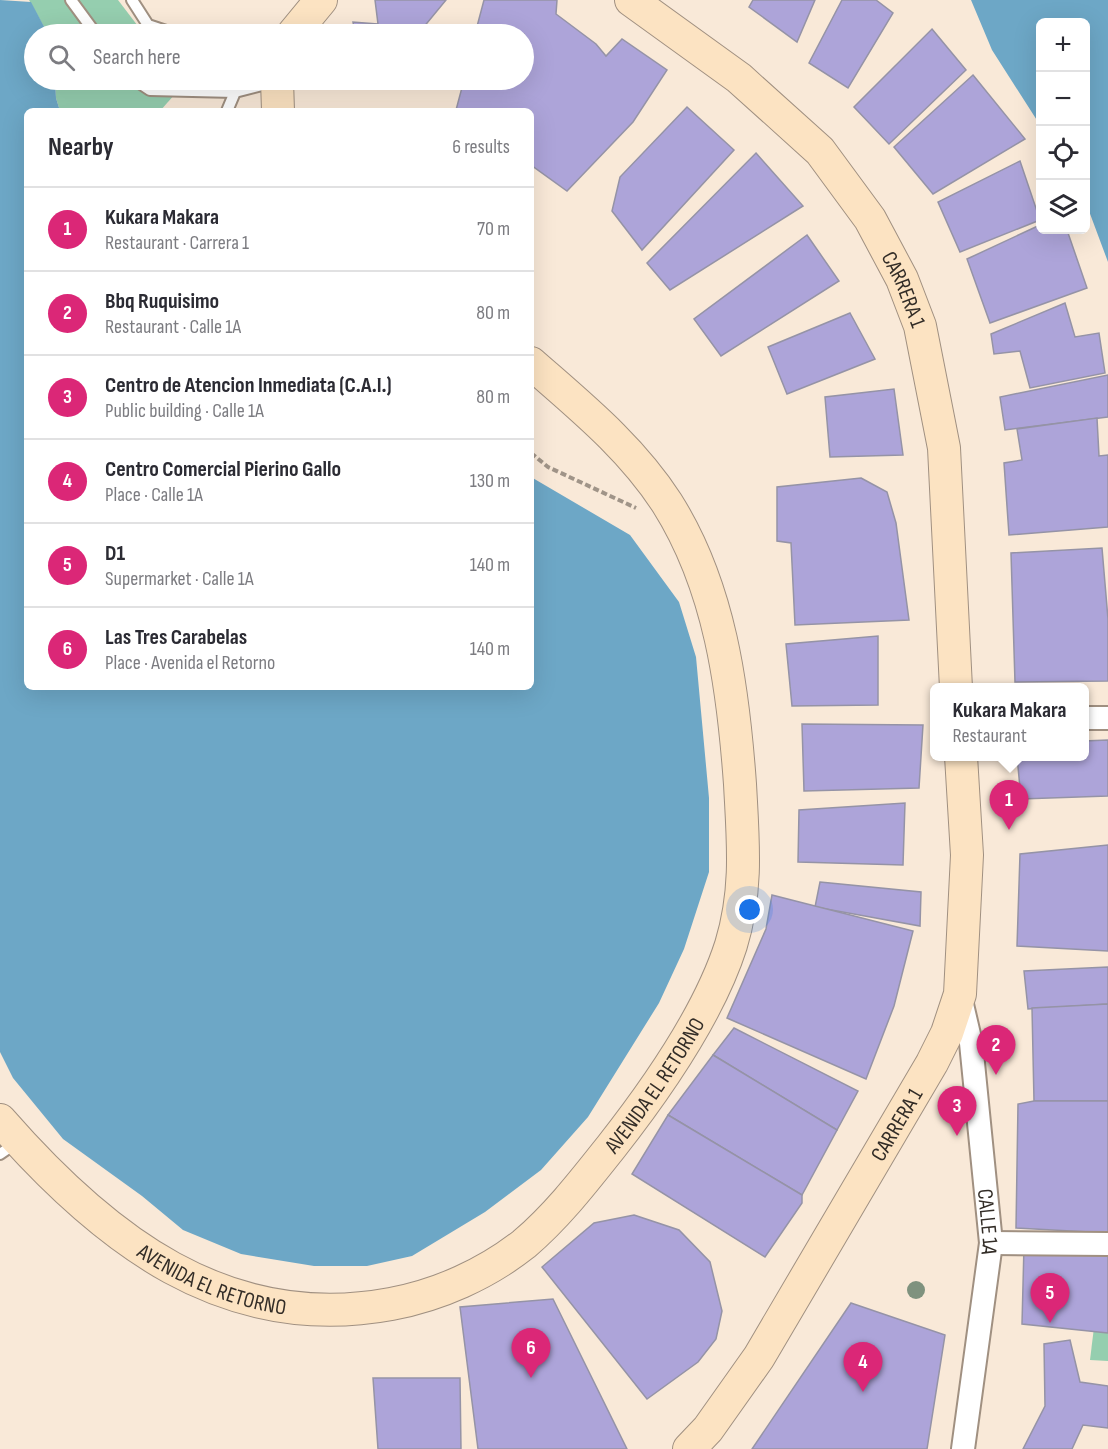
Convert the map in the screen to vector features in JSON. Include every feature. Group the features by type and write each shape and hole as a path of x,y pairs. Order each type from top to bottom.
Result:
{"main road":[{"path":"301,24 321,0"},
{"name":"CARRERA 1","path":"631,0 739,78 820,151 870,219 902,279 920,326 944,448 956,683"},
{"name":"AVENIDA EL RETORNO","path":"6,1138 84,1207 160,1263 198,1283 238,1298 280,1307 322,1311 365,1309 407,1301 447,1288 486,1269 521,1246 560,1210 645,1103 717,981 731,945 740,906 745,868 735,714 715,613 693,552 666,503 638,464 601,424 534,366"},
{"name":"CARRERA 1","path":"689,1449 708,1429 759,1357 932,1064 947,1033 960,994 967,855 960,761"}],"street":[{"path":"1089,718 1108,718"},
{"name":"CALLE 1A","path":"960,994 971,1043 991,1243 963,1449"},
{"path":"991,1243 1108,1244"}],"lane":[{"path":"71,0 89,24"},
{"path":"132,0 147,24"},
{"path":"150,90 235,92 278,90"},
{"path":"228,108 235,92"}],"path":[{"path":"534,455 548,467 644,514"}],"green space":[{"path":"29,0 118,0 136,24 42,24"},
{"path":"56,90 179,90 163,108 59,108"},
{"path":"1096,1311 1108,1315 1108,1361 1090,1360"}],"water":[{"path":"0,0 31,2 43,24 24,24 24,90 56,90 59,108 24,108 24,690 534,690 534,479 630,535 679,602 696,657 709,798 709,872 684,949 659,1003 588,1117 541,1170 485,1212 412,1256 367,1266 314,1266 241,1254 183,1230 142,1196 63,1139 13,1078 0,1052"},
{"path":"971,0 1108,0 1108,262 1090,214 1090,18 1036,18 1036,119 992,50"}],"building":[{"path":"375,0 446,0 426,24 378,24"},
{"path":"484,0 557,0 556,14 596,44 606,56 622,39 667,70 633,122 567,191 534,167 534,108 457,108 461,90 534,90 534,24 478,24"},
{"path":"753,0 815,0 797,42 749,7"},
{"path":"842,0 876,0 893,13 848,88 809,63"},
{"path":"353,22 378,24 353,24"},
{"path":"932,29 966,70 889,144 854,107"},
{"path":"973,75 1025,139 933,194 894,147"},
{"path":"687,107 734,150 642,250 612,211 620,177"},
{"path":"756,153 803,206 670,290 647,263"},
{"path":"1020,161 1036,208 1036,222 960,252 938,202"},
{"path":"1036,227 1036,234 1068,234 1087,288 990,323 967,259"},
{"path":"807,235 839,281 721,356 694,319"},
{"path":"1065,303 1075,337 1099,333 1105,373 1030,388 1020,351 994,354 991,334"},
{"path":"850,313 875,359 787,394 768,347"},
{"path":"1108,375 1108,417 1005,430 1000,397"},
{"path":"894,389 903,455 830,457 825,397"},
{"path":"1097,418 1099,456 1108,455 1108,527 1009,535 1004,463 1022,460 1017,429"},
{"path":"861,478 887,492 896,523 909,620 795,625 791,543 777,541 777,487"},
{"path":"1102,548 1108,619 1108,681 1015,682 1011,553"},
{"path":"878,636 878,705 792,706 786,644"},
{"path":"802,724 923,725 919,788 804,791"},
{"path":"1108,740 1108,796 1021,799 1017,761 1089,761 1089,741"},
{"path":"905,803 903,865 798,862 799,810"},
{"path":"1108,845 1108,951 1017,946 1020,854"},
{"path":"820,882 921,892 920,926 815,907"},
{"path":"772,895 913,931 894,1006 866,1079 727,1018 766,929"},
{"path":"1108,967 1108,1004 1028,1009 1024,971"},
{"path":"1108,1004 1108,1101 1034,1101 1032,1008"},
{"path":"734,1028 858,1091 837,1130 713,1055"},
{"path":"713,1055 837,1130 802,1195 668,1115"},
{"path":"1034,1101 1108,1101 1108,1233 1016,1228 1018,1104"},
{"path":"668,1115 802,1195 802,1203 765,1257 632,1174"},
{"path":"634,1215 679,1230 710,1262 722,1311 716,1339 698,1362 647,1399 542,1267 594,1223"},
{"path":"1024,1246 1108,1252 1108,1333 1022,1324"},
{"path":"553,1299 627,1449 478,1449 460,1307"},
{"path":"851,1303 945,1335 927,1449 752,1449"},
{"path":"1070,1340 1080,1382 1108,1386 1108,1428 1083,1425 1072,1449 1023,1449 1045,1406 1044,1344"},
{"path":"373,1378 460,1378 461,1449 378,1449"}],"place":[{"name":"Kukara Makara","path":"1009,830"},
{"name":"Bbq Ruquisimo","path":"996,1075"},
{"name":"Centro de Atencion Inmediata (C.A.I.)","path":"957,1136"},
{"name":"D1","path":"1050,1323"},
{"name":"Las Tres Carabelas","path":"531,1378"},
{"name":"Centro Comercial Pierino Gallo","path":"863,1392"}]}
